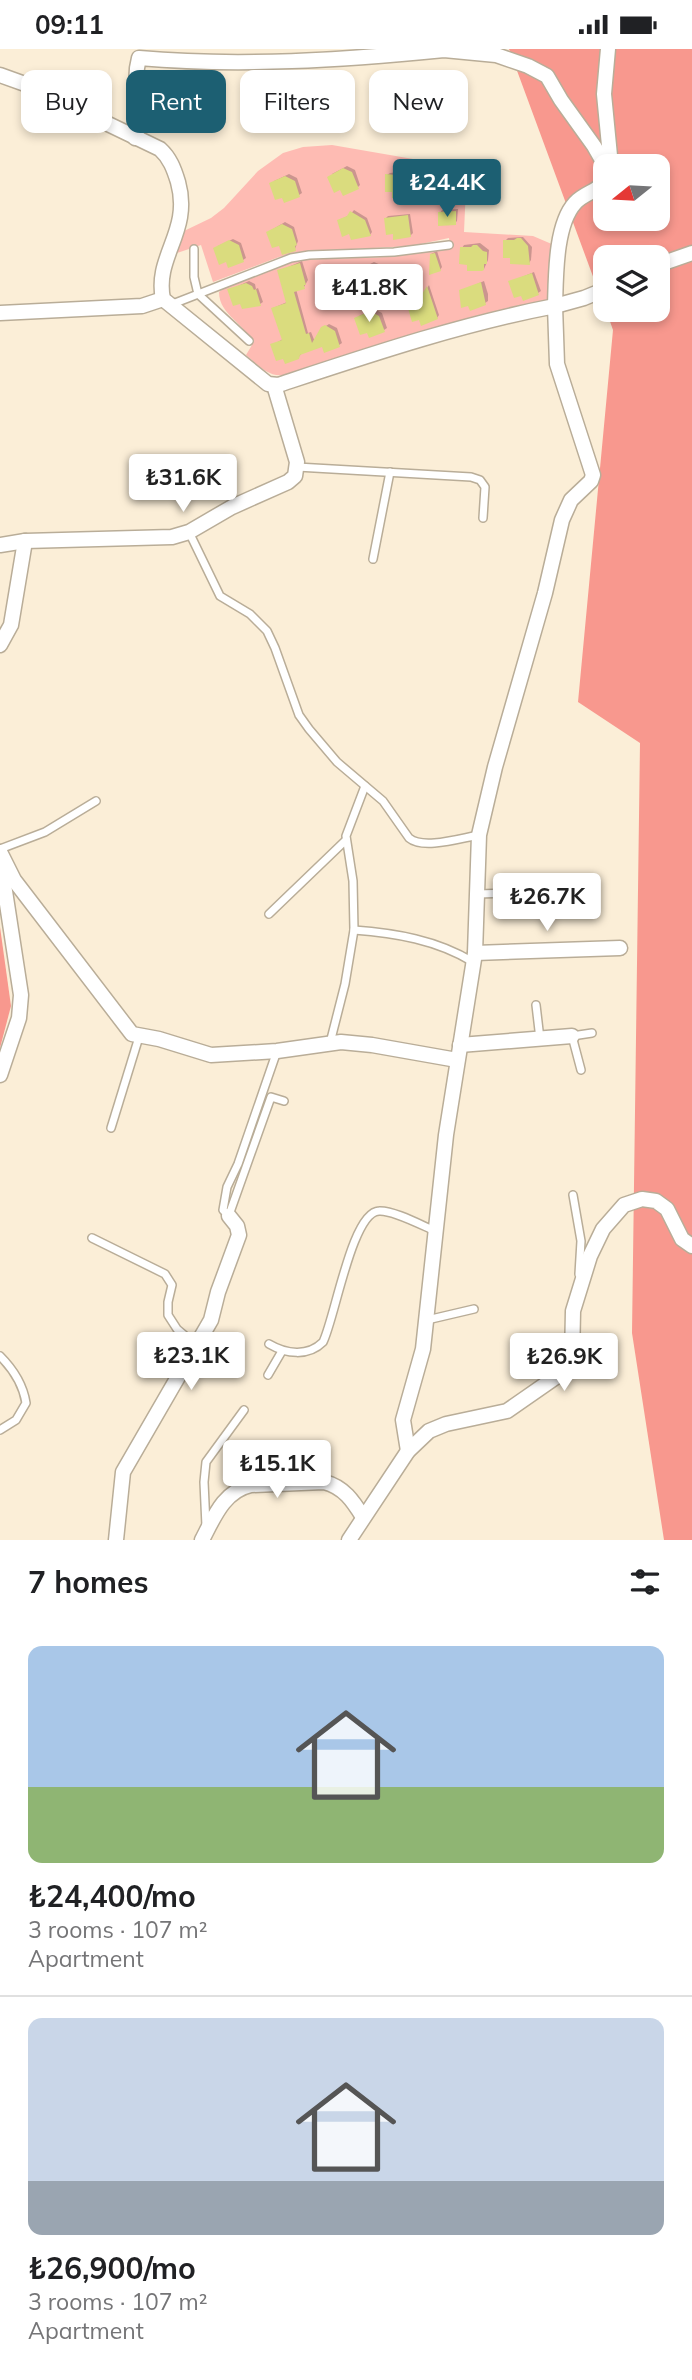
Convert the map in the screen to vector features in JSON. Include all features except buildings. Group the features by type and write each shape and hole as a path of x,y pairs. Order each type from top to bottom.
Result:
{"street":[{"path":"608,49 604,95 610,154"},
{"path":"135,138 139,128 135,86 141,54 189,62 252,63 444,50 496,55 547,76 599,154"},
{"path":"0,75 160,149 167,155 181,193 181,217 163,270 166,302 265,381 274,385 499,318 593,294"},
{"path":"408,1451 402,1420 423,1349 458,1053 474,958 478,835 545,593 562,520 571,500 591,481 593,475 557,364 555,306 556,268 566,219 572,206 593,192"},
{"path":"670,261 692,253"},
{"path":"0,313 142,306 166,302"},
{"path":"0,545 25,541 167,538 188,531 232,507 288,482 295,475 297,467 295,453 274,385"},
{"path":"0,645 11,625 25,541"},
{"path":"0,853 14,880 126,1029 139,1037 159,1039 211,1055 277,1051 330,1043 458,1053 572,1036"},
{"path":"0,853 22,995 19,1018 0,1075"},
{"path":"474,958 620,948"},
{"path":"349,1540 408,1451 422,1436 436,1427 507,1411 566,1370 572,1359 573,1311 580,1286 596,1241 613,1216 629,1203 650,1199 667,1209 682,1238 692,1246"},
{"path":"116,1540 123,1472 211,1320 218,1292 239,1235 235,1222 229,1216"},
{"path":"204,1536 228,1497 241,1487 251,1485 331,1484 353,1501 363,1517"}],"lane":[{"path":"166,302 198,294 290,258 394,253 449,245"},
{"path":"194,249 194,278 198,294 248,341"},
{"path":"297,467 471,477 480,480 485,487 483,518"},
{"path":"373,559 390,472"},
{"path":"188,531 220,596 250,614 267,631 304,722 337,762 383,801 413,842 430,843 478,835"},
{"path":"269,913 346,840 365,786"},
{"path":"0,853 45,832 96,801"},
{"path":"330,1043 345,984 354,930 352,873 346,840"},
{"path":"478,894 571,891"},
{"path":"354,930 405,936 474,958"},
{"path":"536,1005 540,1039"},
{"path":"581,1070 572,1036 592,1033"},
{"path":"111,1128 139,1037"},
{"path":"277,1051 223,1199 222,1210 229,1216 271,1097 284,1101"},
{"path":"573,1195 581,1241 580,1286"},
{"path":"269,1344 282,1351 311,1351 323,1342 357,1233 370,1214 375,1211 386,1212 435,1231"},
{"path":"92,1238 165,1274 172,1285 167,1309 170,1320 197,1346"},
{"path":"426,1320 474,1309"},
{"path":"268,1375 282,1351"},
{"path":"0,1356 19,1381 26,1403 16,1420 0,1430"},
{"path":"204,1536 206,1462 244,1410"}],"shaded area":[{"path":"509,49 692,49 692,1540 664,1540 632,1333 640,743 578,702 613,330 610,322 670,322 670,245 593,245 593,276"},
{"path":"332,145 413,159 467,164 464,232 533,236 554,245 547,299 543,303 495,313 283,375 272,374 263,369 246,355 252,345 245,331 223,307 219,292 223,289 295,260 388,257 450,248 449,238 411,246 297,252 213,282 201,245 177,253 184,231 211,218 224,208 258,171 283,153 303,147"},
{"path":"336,271 342,298 326,301 320,274"},
{"path":"0,927 11,1006 0,1048"}]}
